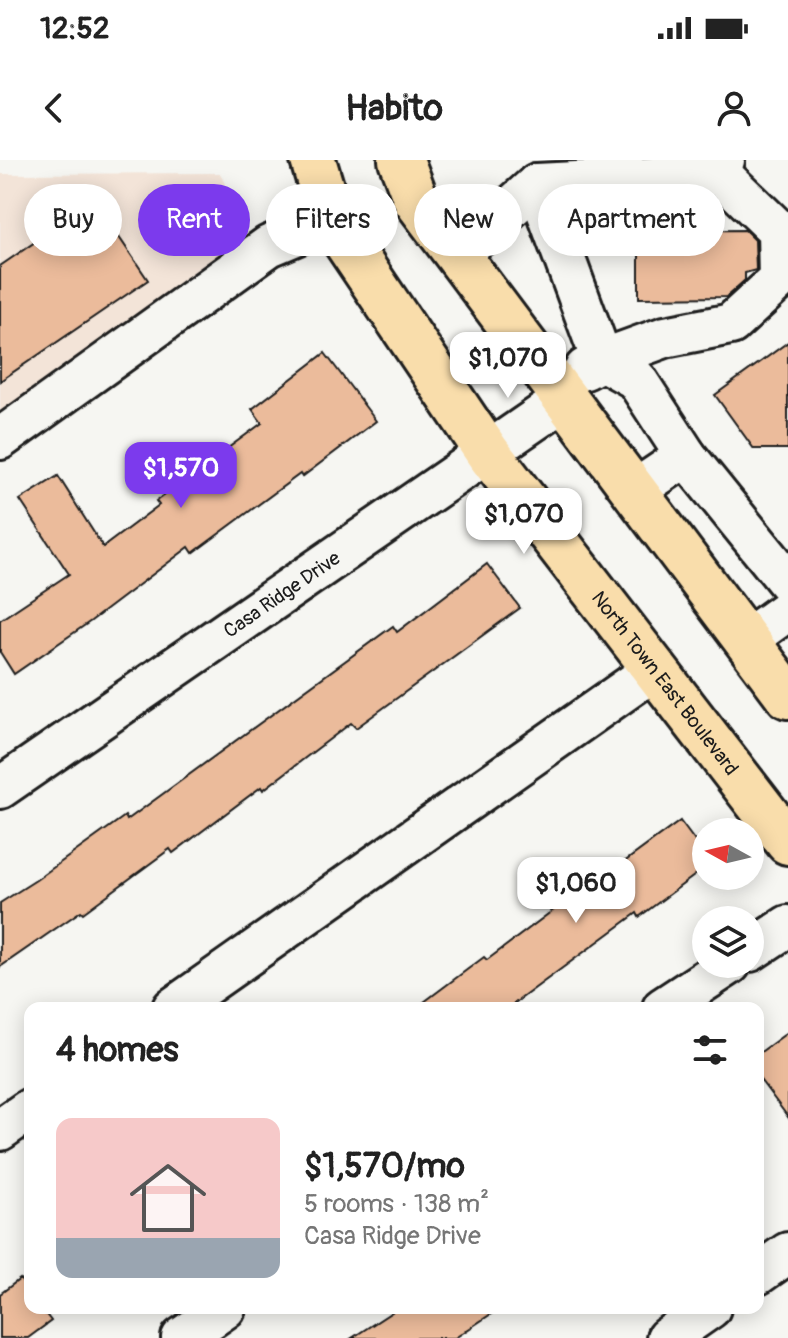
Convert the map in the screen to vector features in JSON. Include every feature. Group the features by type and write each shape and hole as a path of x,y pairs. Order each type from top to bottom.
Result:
{"main road":[{"name":"North Town East Boulevard","path":"313,160 320,184"},
{"path":"401,160 414,195"},
{"name":"North Town East Boulevard","path":"355,256 488,453 788,842"},
{"path":"459,256 788,696"}],"street":[{"path":"522,197 537,184 714,175 720,166"},
{"name":"Casa Ridge Drive","path":"0,788 488,453 602,360 665,337 731,324 779,280 778,230 720,166"},
{"path":"537,184 602,360 636,379 686,456 788,582"},
{"path":"0,439 266,248"},
{"path":"634,491 686,456"},
{"path":"746,640 788,610"},
{"path":"182,1002 655,669"},
{"path":"764,942 788,926"},
{"path":"672,1002 709,978"},
{"path":"0,1130 24,1113"},
{"path":"764,1270 788,1253"},
{"path":"182,1338 216,1314"},
{"path":"667,1338 701,1314"}],"shaded area":[{"path":"220,173 225,184 138,184 138,256 248,256 0,433 0,174"}],"building":[{"path":"725,230 745,230 755,240 756,270 745,273 745,280 726,297 639,298 639,256 725,256"},
{"path":"122,242 148,280 0,381 0,266 24,250 24,256 122,256"},
{"path":"788,342 788,449 754,449 715,395"},
{"path":"325,353 376,421 193,553 189,547 14,674 0,652 0,620 69,574 20,500 58,476 103,547 159,505 156,501 262,423 252,409"},
{"path":"487,564 520,608 356,728 351,723 173,853 170,849 83,913 81,911 0,967 0,903 125,816 127,820 393,626 397,632"},
{"path":"680,821 692,837 692,877 639,917 637,913 516,1002 424,1002 484,957 487,960 580,890 582,893"},
{"path":"788,1032 788,1117 764,1085 764,1050"},
{"path":"20,1279 24,1285 24,1314 46,1314 51,1321 28,1338 0,1338 0,1294"},
{"path":"389,1314 491,1314 455,1338 352,1338"}]}
